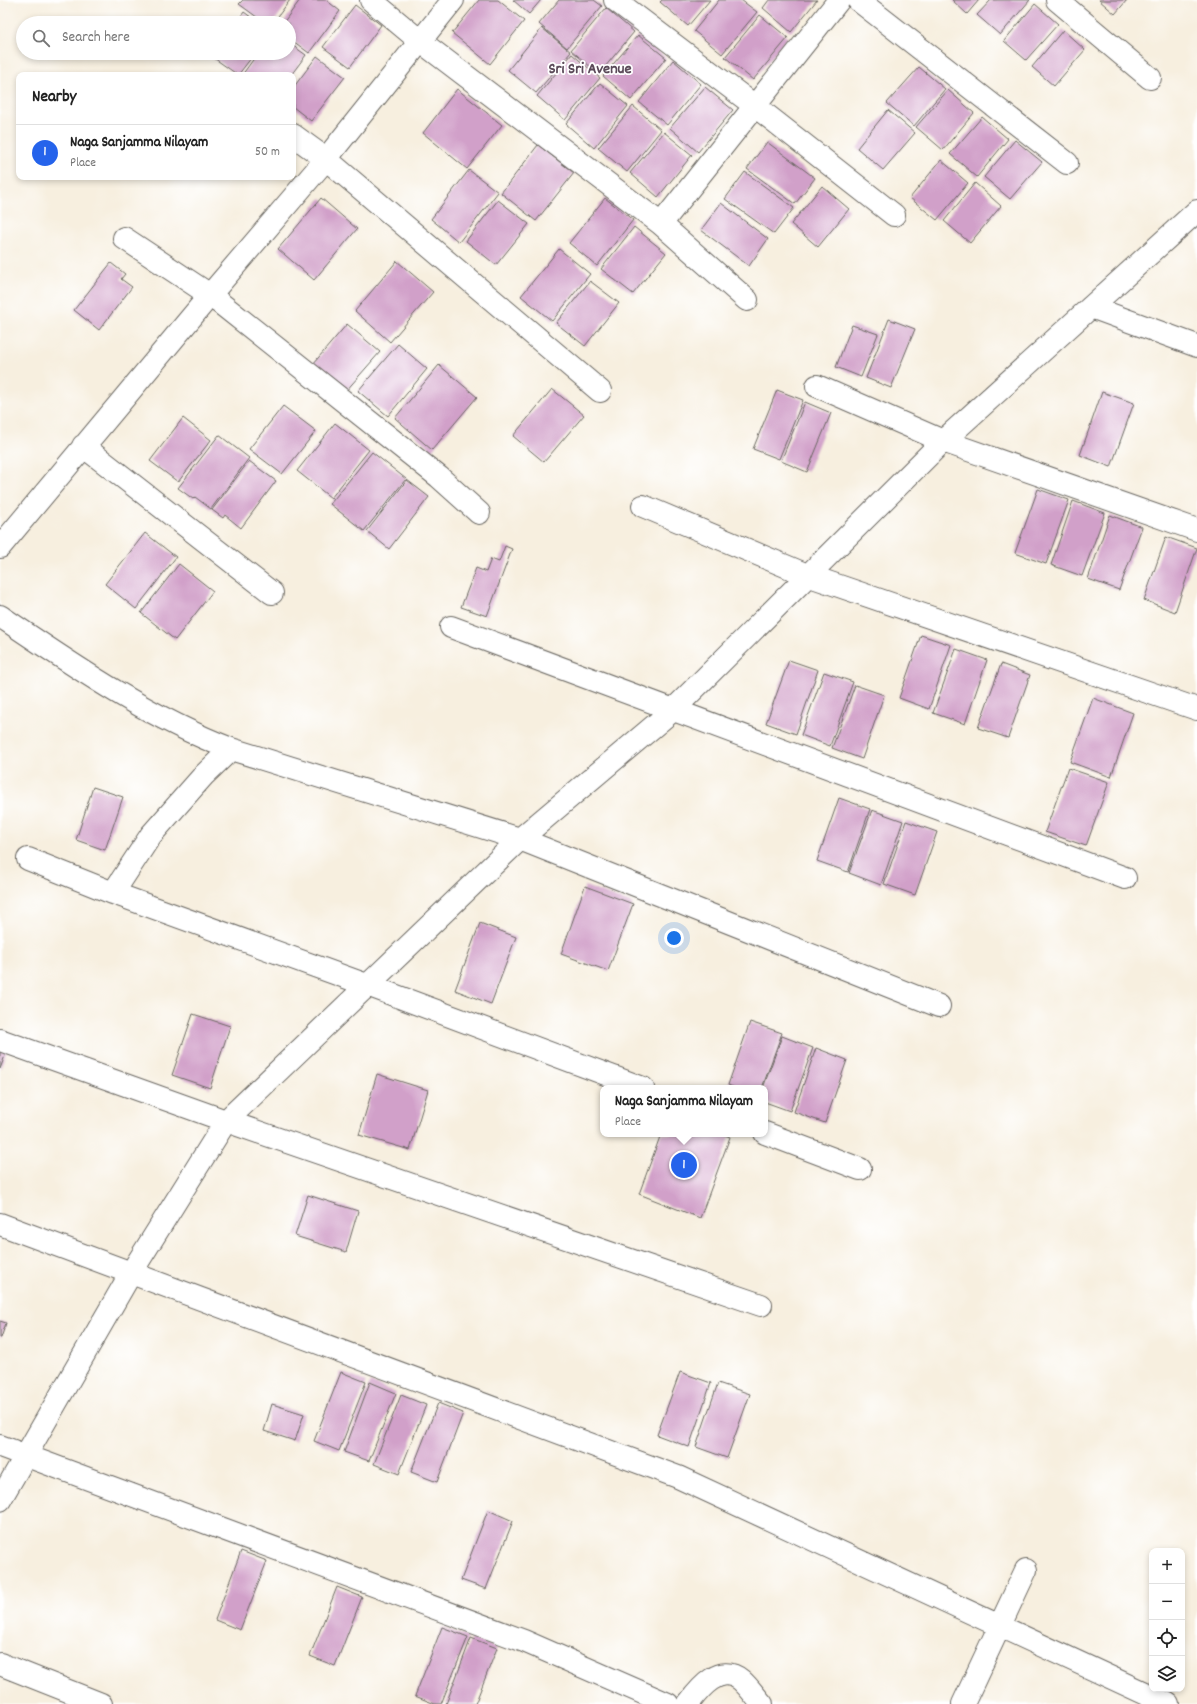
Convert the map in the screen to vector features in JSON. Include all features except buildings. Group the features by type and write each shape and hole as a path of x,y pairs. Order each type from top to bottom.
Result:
{"street":[{"path":"371,0 420,41 661,224 747,300"},
{"path":"0,547 210,295 326,159 453,0"},
{"path":"615,0 755,106 894,215"},
{"path":"661,224 839,0"},
{"path":"858,0 1067,163"},
{"path":"1057,0 1150,78"},
{"path":"296,137 326,159 600,391"},
{"path":"0,1500 130,1273 226,1121 520,839 673,710 943,441 1196,213"},
{"path":"124,238 210,295 439,478 479,513"},
{"path":"1091,307 1197,346"},
{"path":"817,386 943,441 1197,530"},
{"path":"84,446 272,593"},
{"path":"643,506 807,575 1197,709"},
{"path":"0,616 89,676 196,735 231,749 520,839 939,1006"},
{"path":"451,627 1125,878"},
{"path":"113,893 151,835 204,775 231,749"},
{"path":"28,859 113,893 367,985 635,1085"},
{"path":"0,1040 226,1121 761,1305"},
{"path":"768,1134 860,1169"},
{"path":"0,1224 678,1477 1168,1704"},
{"path":"0,1446 524,1641 668,1704"},
{"path":"963,1704 1026,1570"},
{"path":"0,1664 101,1704"},
{"path":"688,1704 696,1693 714,1676 729,1674 741,1680 762,1704"}],"place":[{"name":"Naga Sanjamma Nilayam","path":"684,1165"}],"district":[{"name":"Sri Sri Avenue","path":"590,69"}]}
